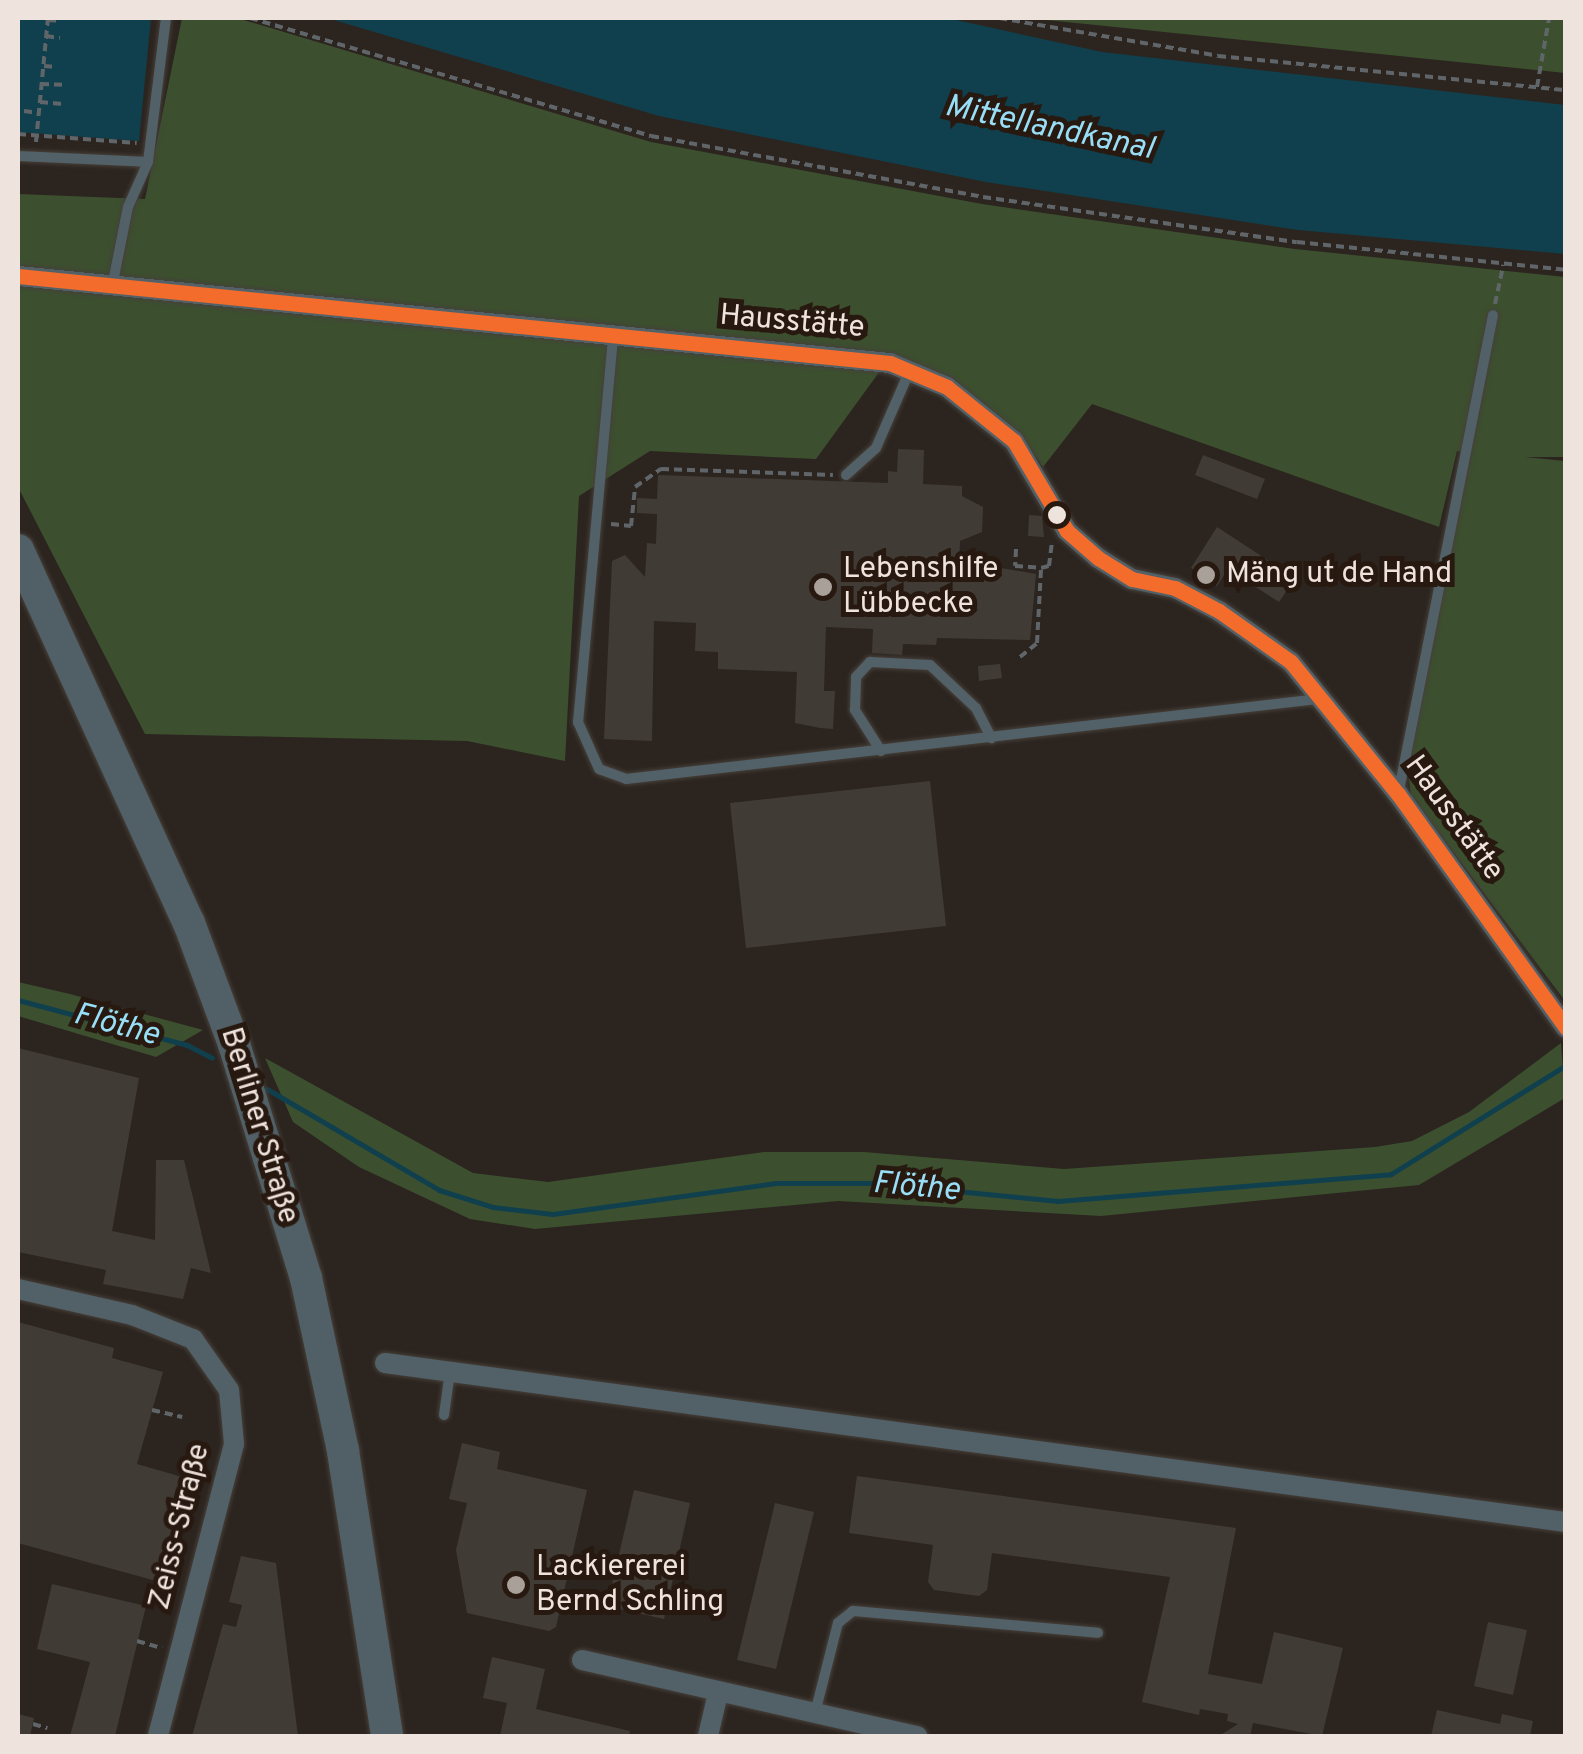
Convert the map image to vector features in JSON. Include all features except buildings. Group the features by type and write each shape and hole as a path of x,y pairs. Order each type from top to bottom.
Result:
{"main road":[{"name":"Berliner Straße","path":"18,550 190,923 234,1044 306,1278 343,1451 388,1736"}],"street":[{"name":"Hausstätte","path":"18,276 890,363 947,387 990,417 1014,442 1055,512 1098,558 1132,579 1174,588 1219,611 1291,662 1325,698 1398,794 1566,1028"},
{"name":"Zeiss-Straße","path":"18,1289 132,1315 193,1339 229,1390 234,1444 158,1736"},
{"path":"385,1363 1566,1522"},
{"path":"582,1660 718,1694 918,1736"},
{"path":"708,1736 718,1694"}],"lane":[{"path":"112,288 128,208 148,162 166,18"},
{"path":"18,156 148,162"},
{"path":"1398,794 1493,316"},
{"path":"612,338 578,722 599,769 626,779 1325,698"},
{"path":"846,475 876,448 909,371"},
{"path":"880,751 856,710 856,676 870,662 930,665 976,708 991,738"},
{"path":"444,1415 450,1372"},
{"path":"815,1714 838,1623 853,1610 1098,1633"}],"path":[{"path":"250,18 651,136 983,197 1566,270"},
{"path":"1000,18 1218,56 1566,90"},
{"path":"1537,87 1549,18"},
{"path":"36,138 48,19 61,21"},
{"path":"46,36 60,38"},
{"path":"44,66 58,66"},
{"path":"42,84 64,85"},
{"path":"40,102 63,104"},
{"path":"24,112 39,113"},
{"path":"140,144 143,125"},
{"path":"18,134 140,144"},
{"path":"108,146 109,139"},
{"path":"18,144 140,144"},
{"path":"1493,316 1502,265"},
{"path":"596,523 630,526 635,487 661,468 846,475"},
{"path":"1016,549 1015,566 1049,566 1055,512"},
{"path":"1020,657 1037,643 1040,568"},
{"path":"152,1410 182,1418"},
{"path":"138,1641 180,1652"},
{"path":"33,1724 46,1728"}],"green space":[{"path":"182,18 237,18 651,142 982,204 1295,249 1565,277 1565,457 1525,457 1565,461 1565,1001 1411,796 1408,771 1470,453 1457,451 1439,527 1092,404 1043,467 1019,433 967,391 880,371 816,459 650,451 579,496 565,761 467,741 145,734 18,487 18,194 145,199"},
{"path":"1027,18 1565,18 1565,73"},
{"path":"18,982 203,1030 156,1057 18,1016"},
{"path":"1561,1043 1565,1098 1419,1185 1101,1216 838,1201 535,1229 470,1219 359,1167 293,1122 265,1058 473,1173 548,1182 764,1152 864,1152 1064,1169 1375,1147 1412,1141 1469,1112"}],"water":[{"path":"18,18 151,18 139,141 18,132"},
{"name":"Mittellandkanal","path":"327,18 947,18 1102,52 1565,105 1565,254 1298,230 986,182 659,116"}],"waterway":[{"name":"Flöthe","path":"18,1000 187,1045 212,1058"},
{"name":"Flöthe","path":"267,1089 439,1190 493,1207 553,1214 776,1183 875,1183 1058,1201 1391,1174 1566,1065"}],"transit line":[{"path":"18,276 890,363 947,387 1014,441 1067,531 1098,558 1132,579 1175,588 1219,611 1291,662 1398,794 1566,1028"}],"place":[{"name":"Mäng ut de Hand","path":"1206,575"},
{"name":"Lebenshilfe Lübbecke","path":"823,587"},
{"name":"Lackiererei Bernd Schling","path":"516,1585"}]}
